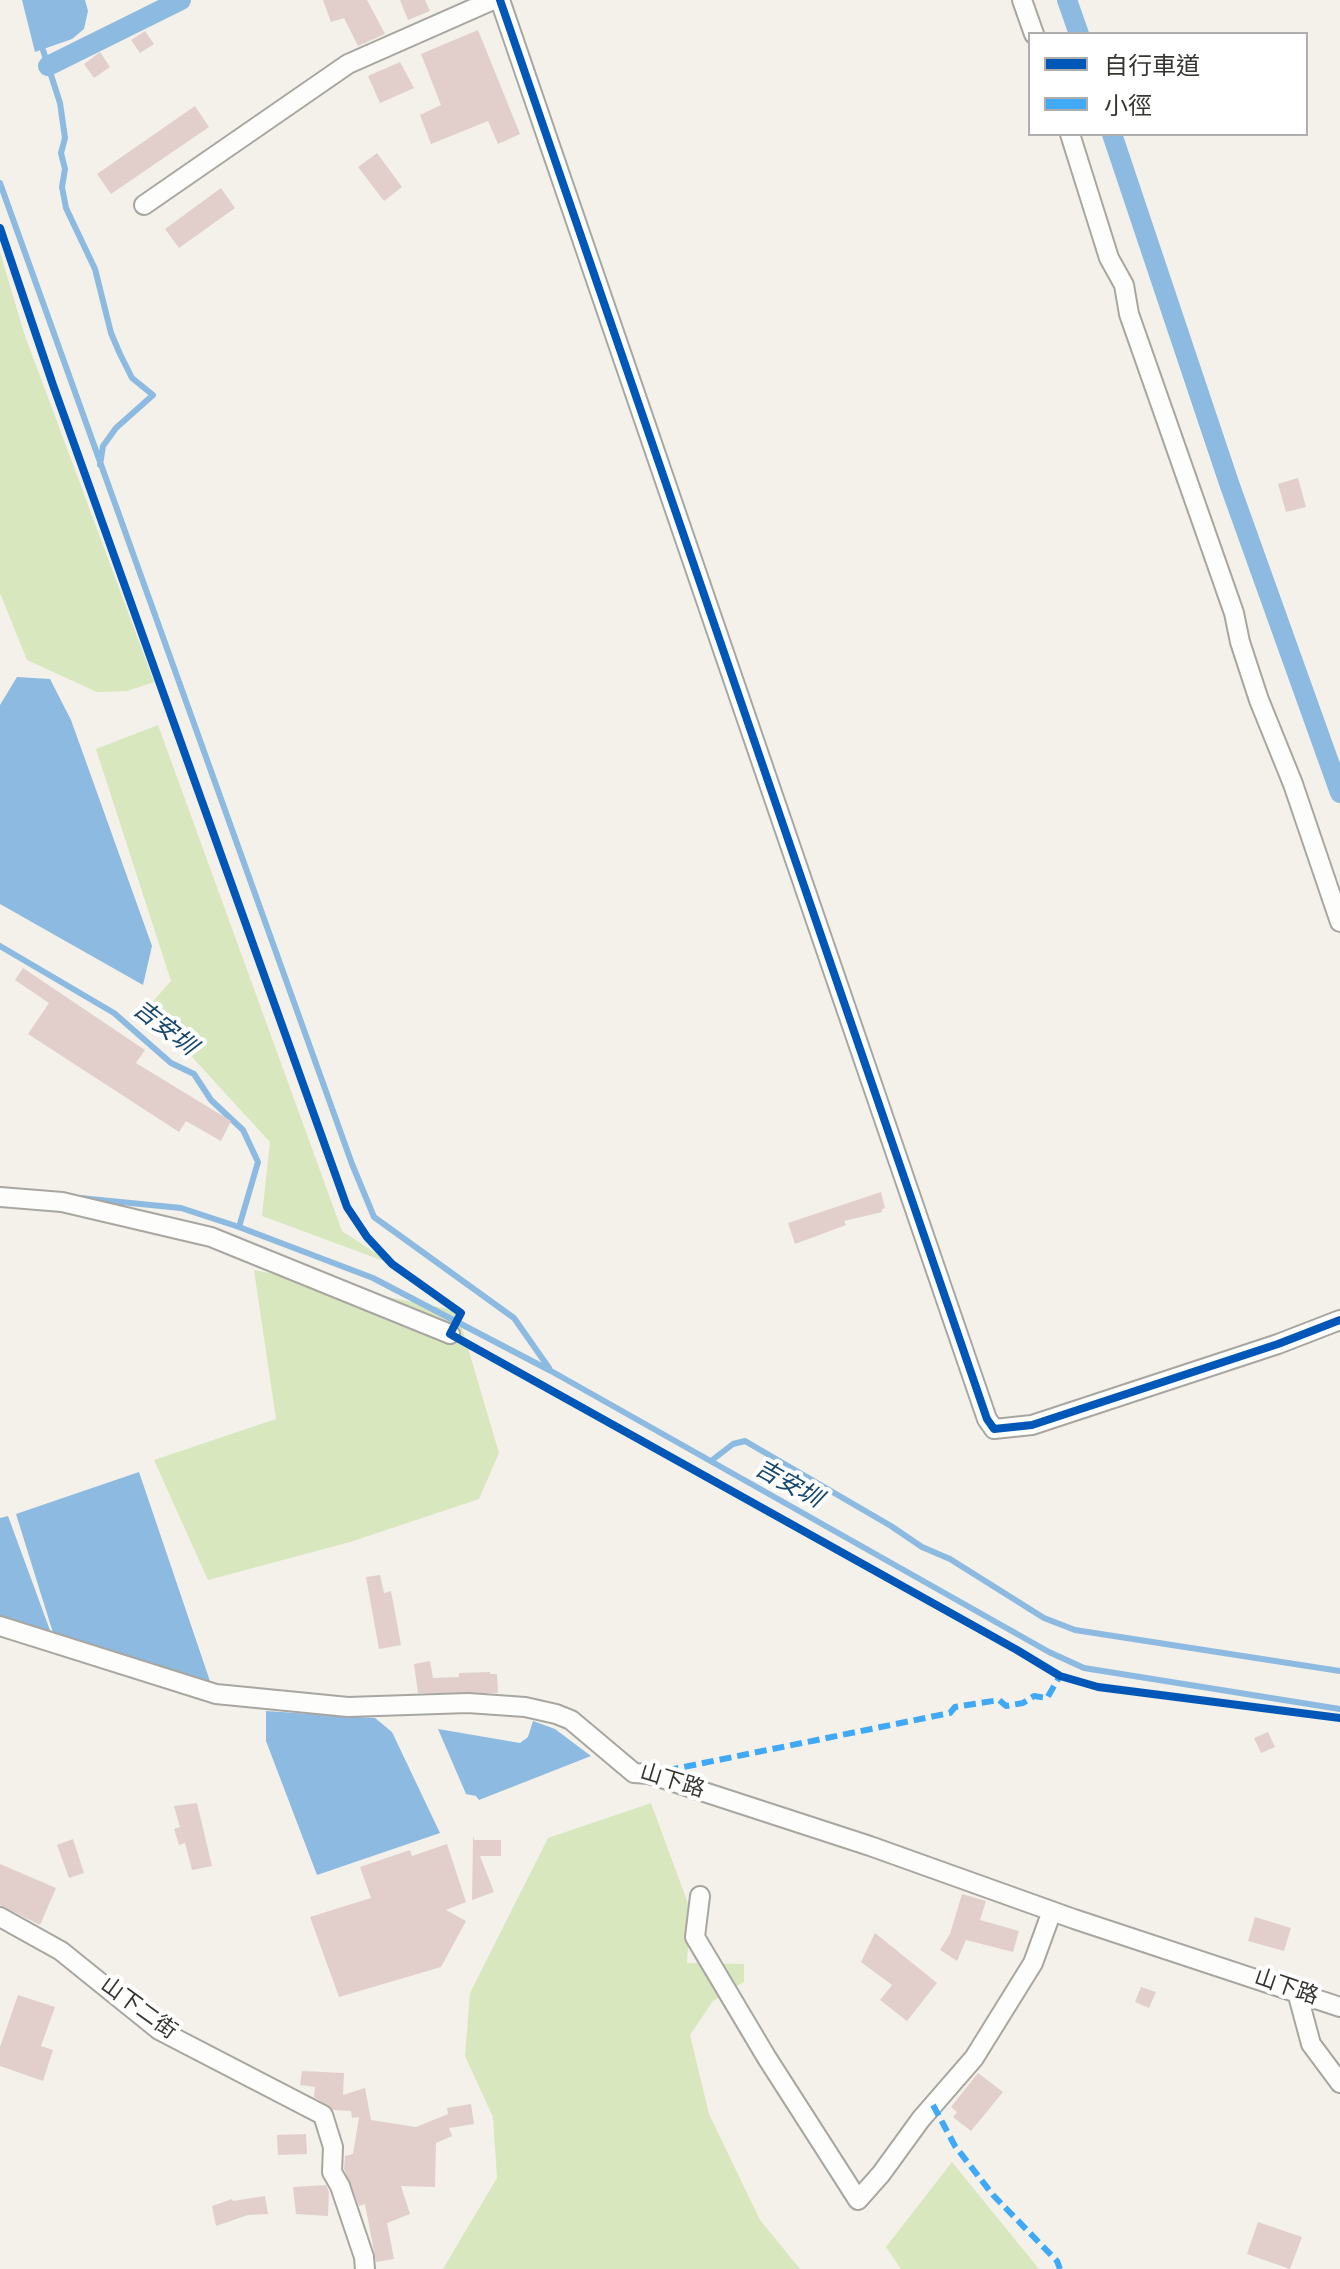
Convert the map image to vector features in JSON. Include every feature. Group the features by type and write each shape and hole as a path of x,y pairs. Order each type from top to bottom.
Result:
{"street":[{"path":"144,205 348,64 493,0"},
{"path":"500,0 987,1419 994,1429 1032,1425 1278,1344 1340,1320"},
{"path":"1022,0 1033,32"},
{"path":"1071,136 1109,258 1124,285 1129,314 1234,613 1259,700 1293,784 1340,922"},
{"path":"0,1197 62,1202 211,1237 450,1334"},
{"name":"山下路","path":"0,1626 216,1694 348,1707 468,1703 525,1707 556,1714 571,1720 634,1773 649,1774 826,1831 1052,1911 1340,2007"},
{"path":"700,1896 695,1937 767,2058 858,2200 974,2058 1033,1963 1052,1911"},
{"name":"山下二街","path":"0,1917 61,1951 159,2030 323,2115 333,2147 332,2172 340,2186 364,2257 365,2269"},
{"path":"1297,1992 1311,2044 1340,2083"}],"green space":[{"path":"0,252 24,333 154,682 127,691 97,692 27,660 0,593"},
{"path":"158,725 342,1231 392,1264 262,1216 270,1142 147,1008 171,981 96,749"},
{"path":"254,1270 457,1311 499,1453 479,1499 350,1542 208,1580 154,1460 276,1419"},
{"path":"651,1803 690,1909 687,1963 744,1964 744,1982 713,2001 690,2035 709,2114 760,2220 800,2269 443,2269 497,2178 493,2117 465,2056 470,1993 548,1838"},
{"path":"952,2162 1039,2269 901,2269 886,2247"}],"water":[{"path":"22,0 85,0 88,11 84,29 72,39 35,52"},
{"path":"17,677 50,679 71,720 152,946 143,985 0,904 0,705"},
{"path":"139,1472 213,1690 54,1636 16,1514"},
{"path":"8,1516 51,1633 0,1619 0,1518"},
{"path":"266,1711 375,1718 392,1732 440,1833 317,1875 266,1741"},
{"path":"533,1721 555,1729 591,1756 479,1800 466,1794 438,1729 520,1743 528,1737"}],"building":[{"path":"323,0 367,0 385,34 358,46 344,18 331,22"},
{"path":"400,0 425,0 430,11 408,20"},
{"path":"478,30 520,134 498,144 488,121 431,144 420,115 441,105 421,54"},
{"path":"145,31 154,44 140,53 131,40"},
{"path":"100,52 110,67 94,78 84,64"},
{"path":"400,62 414,88 380,103 368,76"},
{"path":"195,106 209,127 111,194 97,174"},
{"path":"377,153 402,187 384,201 358,167"},
{"path":"221,188 235,208 179,248 165,229"},
{"path":"1298,478 1306,507 1286,512 1278,484"},
{"path":"23,968 145,1050 136,1063 231,1121 221,1141 186,1121 179,1132 28,1034 49,1003 15,980"},
{"path":"881,1192 885,1208 882,1212 844,1221 846,1225 795,1244 788,1223"},
{"path":"380,1575 384,1593 391,1591 401,1645 379,1649 366,1577"},
{"path":"430,1661 433,1678 459,1677 459,1673 497,1674 498,1693 418,1693 414,1664"},
{"path":"1268,1732 1275,1747 1261,1753 1254,1738"},
{"path":"197,1803 212,1866 192,1870 185,1843 179,1845 174,1829 180,1827 174,1806"},
{"path":"473,1836 474,1840 501,1840 501,1856 480,1856 494,1892 472,1900"},
{"path":"73,1839 84,1873 69,1878 57,1845"},
{"path":"447,1844 466,1902 446,1910 466,1921 441,1967 339,1997 310,1917 371,1898 360,1867 410,1850 412,1856"},
{"path":"0,1864 56,1888 40,1925 0,1905"},
{"path":"962,1894 986,1901 980,1920 1019,1931 1013,1952 966,1940 957,1961 940,1950 950,1934"},
{"path":"1255,1917 1291,1928 1284,1951 1248,1941"},
{"path":"875,1933 937,1983 907,2021 880,2000 892,1985 861,1962"},
{"path":"1141,1987 1156,1992 1149,2008 1135,2002"},
{"path":"18,1995 55,2007 41,2046 53,2050 43,2081 0,2066 0,2047"},
{"path":"302,2071 344,2073 343,2095 365,2088 371,2120 416,2127 448,2114 447,2108 471,2104 474,2124 449,2128 452,2136 436,2143 435,2187 401,2186 410,2214 387,2223 394,2259 376,2262 365,2204 359,2206 344,2169 345,2156 353,2154 359,2117 352,2118 351,2111 334,2110 314,2097 315,2087 300,2085"},
{"path":"978,2073 1003,2092 971,2131 953,2117 957,2112 951,2107"},
{"path":"306,2134 307,2154 278,2155 277,2135"},
{"path":"326,2185 329,2192 328,2216 296,2214 293,2187"},
{"path":"265,2196 268,2214 248,2215 216,2226 212,2206 232,2199"},
{"path":"1258,2222 1302,2237 1290,2269 1247,2254"}],"waterway":[{"path":"48,66 181,0"},
{"path":"1067,0 1078,32"},
{"path":"43,50 60,103 65,138 61,153 65,169 62,187 66,208 95,269 111,333 120,354 132,378 153,395 116,428 103,446 100,465"},
{"path":"1113,136 1229,483 1340,793"},
{"path":"0,183 352,1164 374,1217 514,1318 549,1368"},
{"name":"吉安圳","path":"0,946 114,1013 171,1063 194,1074 211,1100 243,1130 258,1162 239,1227"},
{"name":"吉安圳","path":"80,1198 181,1208 373,1278 551,1371 1049,1652 1084,1668 1340,1709"},
{"path":"711,1461 733,1444 745,1441 922,1547 950,1559 1044,1618 1075,1630 1340,1671"}],"marked path":[{"path":"649,1774 950,1713 955,1707 999,1700 1006,1706 1023,1703 1034,1696 1047,1698 1060,1676"},
{"path":"933,2105 955,2146 993,2195 1057,2261 1060,2269"}],"cycle path":[{"path":"500,0 987,1419 994,1429 1032,1425 1278,1344 1340,1320"},
{"path":"0,228 53,385 347,1207 367,1237 392,1264 461,1313 450,1334 1060,1676 1098,1687 1340,1718"}]}
